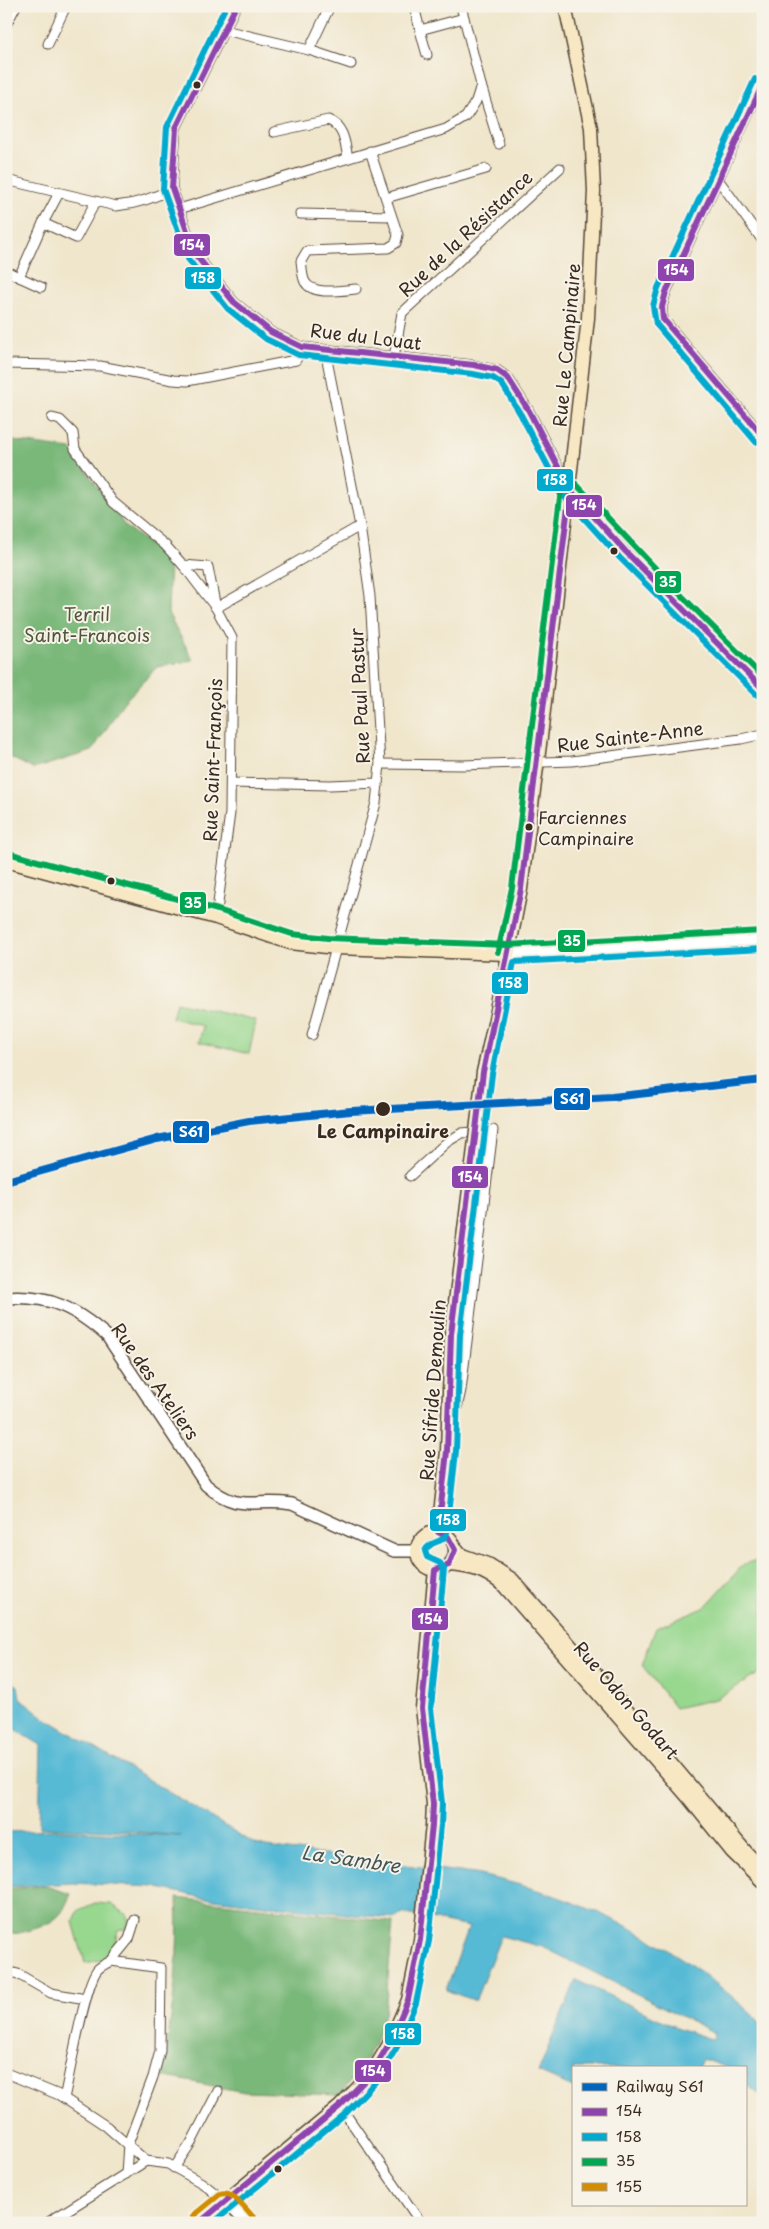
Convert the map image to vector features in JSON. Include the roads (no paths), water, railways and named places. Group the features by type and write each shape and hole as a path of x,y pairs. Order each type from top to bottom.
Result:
{"main road":[{"name":"Rue Le Campinaire","path":"507,954 520,889 570,490 588,318 594,191 590,121 565,6"},
{"path":"6,861 216,918 290,943 336,948 507,954"},
{"name":"Rue Sifride Demoulin","path":"438,1532 447,1451 451,1334 483,1072 498,1006 507,954"},
{"path":"438,1532 450,1538 455,1547 455,1554 449,1566 435,1570 429,1569 420,1562 416,1551 420,1540 424,1536 438,1532"},
{"name":"Rue Odon Godart","path":"455,1547 462,1555 490,1565 512,1579 609,1689 748,1854 763,1869"},
{"name":"Rue Odon Godart","path":"449,1566 472,1567 488,1573 503,1585 688,1796 732,1852 763,1882"},
{"path":"199,2223 340,2106 371,2074 389,2044 408,2000 420,1940 433,1804 422,1708 435,1570"}],"street":[{"path":"6,25 16,6"},
{"path":"48,44 66,6"},
{"name":"Rue du Louat","path":"236,6 176,128 172,188 195,254 234,302 271,332 302,347 474,365 497,370 508,378 529,411 570,490 626,552 763,689"},
{"path":"309,50 330,6"},
{"path":"414,6 426,55"},
{"path":"461,6 481,85 499,144"},
{"path":"420,30 464,18"},
{"path":"224,30 309,50 351,64"},
{"path":"763,84 760,95 718,178 666,292 662,307 663,318 763,436"},
{"path":"180,209 446,129 466,117 476,101 481,85"},
{"path":"274,132 328,120 335,123 341,130 348,158"},
{"path":"356,290 318,290 310,287 305,282 301,262 307,251 388,248 396,243 398,235 390,216 370,151"},
{"name":"Rue de la Résistance","path":"394,357 402,313 560,168"},
{"path":"386,198 486,169"},
{"path":"718,178 763,241"},
{"path":"6,180 116,206 130,205 158,196 172,188"},
{"path":"19,277 43,222 59,193"},
{"path":"43,222 75,242 96,201"},
{"path":"300,214 390,216"},
{"path":"6,271 41,288"},
{"path":"6,364 100,366 187,381 296,360 302,347"},
{"name":"Rue Paul Pastur","path":"312,1035 376,802 380,764 370,596 360,526 325,350"},
{"path":"52,418 60,420 73,433 75,449 114,502 165,545 183,565"},
{"path":"216,608 360,526"},
{"name":"Rue Saint-François","path":"183,565 208,567 216,608"},
{"name":"Rue Saint-François","path":"183,565 216,608 232,638 230,812 216,918"},
{"name":"Rue Sainte-Anne","path":"380,764 463,765 572,761 741,739 763,734"},
{"path":"231,783 330,785 378,783"},
{"path":"507,954 763,940"},
{"path":"410,1176 447,1142 462,1133 493,1130 461,1390 447,1451"},
{"name":"Rue des Ateliers","path":"6,1298 25,1297 48,1300 68,1307 86,1317 107,1336 206,1485 219,1497 232,1502 247,1504 278,1502 292,1504 394,1550 416,1551"},
{"path":"64,2098 90,1981 98,1969 111,1961 129,1939 135,1920"},
{"path":"111,1961 161,1968 160,2050 153,2077 128,2144 126,2174"},
{"path":"6,1971 18,1974 51,1993 86,1999"},
{"path":"6,2074 64,2098 106,2126 146,2161 168,2164 202,2183 225,2201 247,2223"},
{"path":"174,2168 191,2143 218,2091"},
{"path":"340,2106 420,2223"},
{"path":"47,2223 146,2161"}],"water":[{"name":"La Sambre","path":"6,1678 18,1686 20,1698 45,1718 255,1844 475,1874 556,1896 631,1928 699,1971 731,1996 763,2025 763,2097 746,2085 748,2074 746,2073 746,2066 723,2066 702,2059 699,2066 572,2066 572,2087 538,2072 576,1980 678,2028 714,2040 715,2033 543,1947 501,1936 475,2001 446,1990 469,1927 402,1913 396,1918 354,1915 204,1898 155,1887 73,1883 6,1887 6,1832 55,1830 181,1836 113,1830 39,1828 41,1745 6,1724"}],"rail line":[{"name":"S61","path":"6,1181 157,1139 249,1121 351,1111 612,1097 763,1080"}],"place":[{"name":"Farciennes Campinaire","path":"529,827"},
{"name":"Le Campinaire","path":"383,1109"}],"park label":[{"name":"Terril Saint-Francois","path":"87,623"}]}
